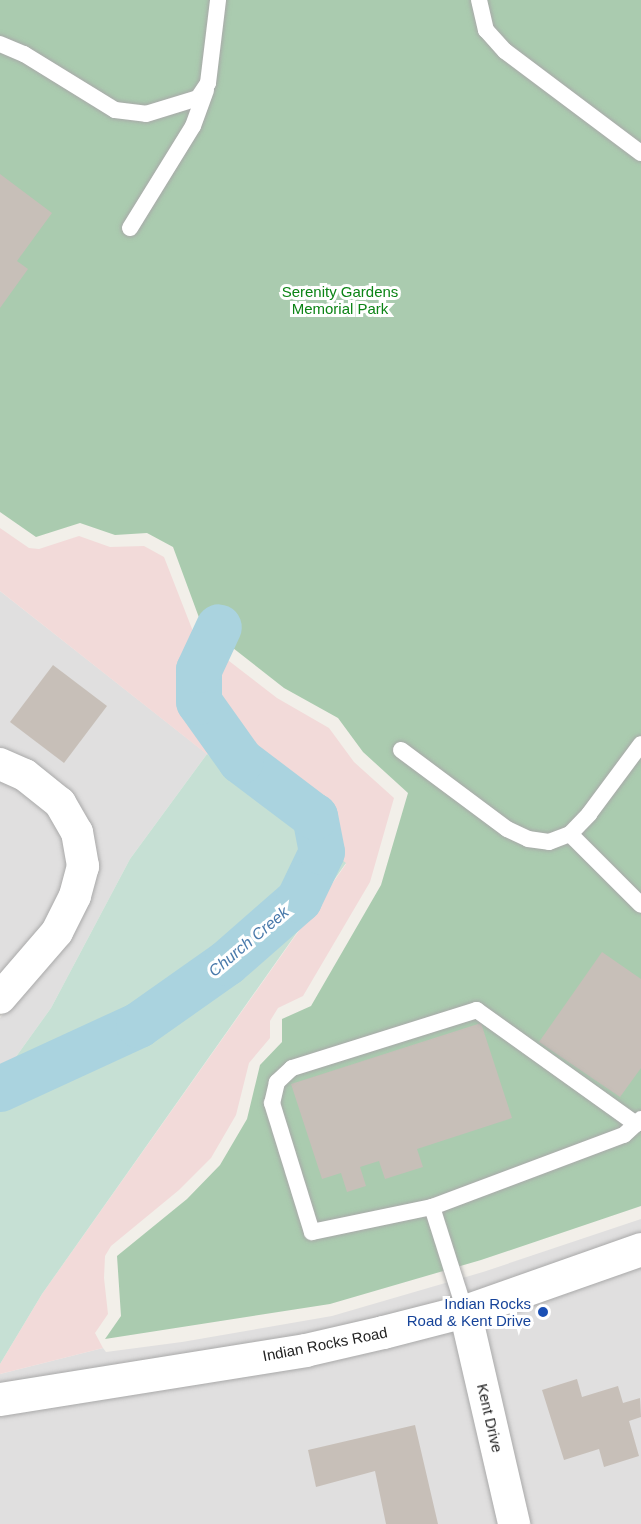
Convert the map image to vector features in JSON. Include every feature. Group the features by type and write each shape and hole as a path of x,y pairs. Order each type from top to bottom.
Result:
{"street":[{"path":"0,764 25,775 60,803 77,832 83,866 75,896 57,932 0,998"},
{"name":"Indian Rocks Road","path":"0,1399 305,1350 465,1311 641,1249"},
{"name":"Kent Drive","path":"465,1311 514,1524"}],"lane":[{"path":"130,228 193,126 208,83 218,0"},
{"path":"479,0 486,30 505,51 641,153"},
{"path":"0,44 24,54 115,110 146,114 198,98 208,83"},
{"path":"401,750 507,829 528,839 549,842 570,834 638,755"},
{"path":"570,834 641,905"},
{"path":"477,1010 638,1121 624,1135 432,1208 312,1232 272,1103 277,1082 292,1068 477,1010"},
{"path":"432,1208 465,1311"}],"shaded area":[{"path":"0,528 29,548 39,549 79,536 110,547 144,546 164,557 194,634 277,698 329,728 354,762 394,798 370,882 303,996 278,1008 270,1021 270,1038 249,1063 236,1115 211,1158 179,1190 111,1246 105,1256 104,1278 108,1314 95,1333 103,1348 0,1374 0,1364 42,1294 346,864 0,591"},
{"path":"0,591 207,754 130,859 51,1008 0,1079 0,1018 70,938 89,898 34,763 0,747"},
{"path":"0,780 17,788 49,813 64,838 69,867 46,924 0,977"},
{"path":"641,1219 641,1234 463,1297 304,1335 0,1384 0,1374 103,1348 106,1352 182,1342 332,1316 483,1272"},
{"path":"641,1264 641,1524 529,1524 482,1320"},
{"path":"454,1329 499,1524 0,1524 0,1414"}],"green space":[{"name":"Serenity Gardens Memorial Park","path":"0,0 641,0 641,1206 481,1260 330,1304 105,1339 121,1316 117,1256 187,1199 220,1165 247,1119 260,1065 282,1042 282,1019 311,1006 381,885 408,793 363,752 338,718 284,688 201,623 173,547 147,533 115,535 80,523 36,537 0,512"},
{"path":"207,754 346,863 42,1294 0,1364 0,1079 51,1008 130,859"}],"building":[{"path":"0,174 52,213 17,261 28,269 0,308"},
{"path":"53,665 107,706 64,763 10,722"},
{"path":"602,952 641,979 641,1068 620,1097 539,1042"},
{"path":"481,1023 512,1118 417,1149 423,1167 385,1179 379,1161 360,1167 366,1186 347,1192 341,1173 322,1179 291,1084"},
{"path":"577,1379 582,1397 618,1386 623,1403 640,1398 641,1417 629,1421 639,1456 604,1467 599,1449 564,1460 542,1390"},
{"path":"415,1425 438,1524 386,1524 375,1471 316,1487 308,1450"}],"waterway":[{"name":"Church Creek","path":"0,1089 139,1025 227,963 299,900 322,852 315,817 241,761 199,702 199,670 219,627"}],"place":[{"name":"Indian Rocks Road & Kent Drive","path":"543,1312"}]}
